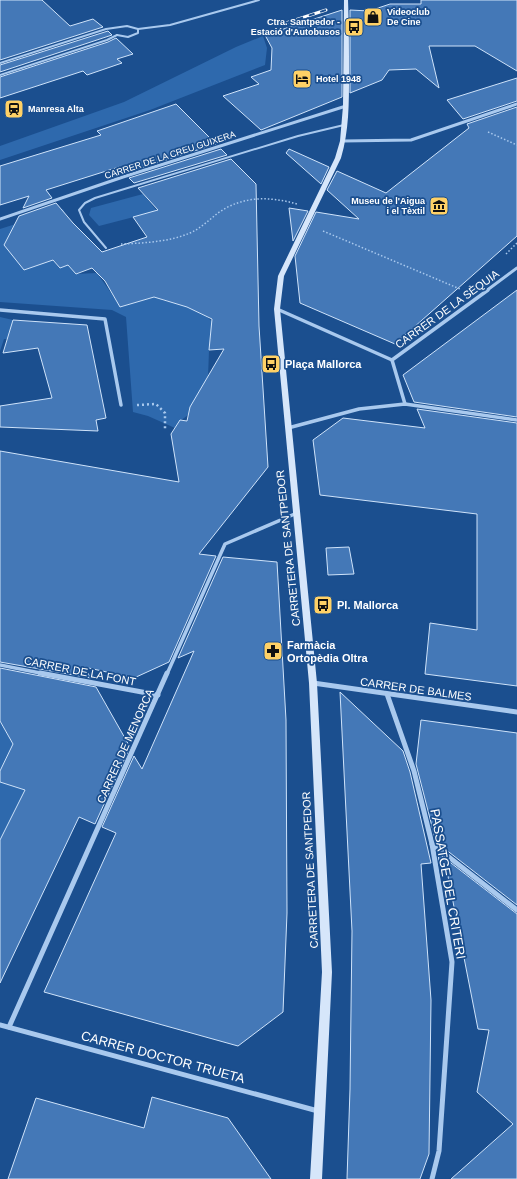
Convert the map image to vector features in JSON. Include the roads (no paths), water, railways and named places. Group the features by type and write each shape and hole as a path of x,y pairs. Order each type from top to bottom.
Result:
{"street":[{"name":"CARRETERA DE SANTPEDOR","path":"316,1179 327,972 313,683 277,309 281,276 338,158 343,141 346,106 346,0"},
{"path":"343,141 411,140 465,123 517,104"},
{"name":"CARRER DE LA CREU GUIXERA","path":"0,219 123,177 346,106"},
{"name":"CARRER DE LA SÈQUIA","path":"277,309 392,360 517,268"},
{"path":"0,310 105,319 121,405"},
{"path":"392,360 405,404"},
{"path":"288,428 359,409 405,404 517,420"},
{"name":"CARRER DE MENORCA","path":"9,1027 225,544 297,513"},
{"name":"CARRER DE LA FONT","path":"0,665 158,695"},
{"name":"CARRER DE BALMES","path":"313,683 517,712"},
{"name":"PASSATGE DEL CRITERI","path":"387,694 414,771 432,844 452,962 439,1152 432,1179"},
{"path":"432,844 517,910"},
{"name":"CARRER DOCTOR TRUETA","path":"0,1025 319,1111"}],"lane":[{"path":"0,63 99,31 130,26 138,29 170,25 259,0"},
{"path":"117,35 116,30 119,28"},
{"path":"0,75 107,40 117,35 121,37 133,36 138,33 138,29"},
{"path":"106,248 84,222 80,210 85,204 95,198 298,136 344,125"}],"railway":[{"path":"286,23 326,10"}],"place":[{"name":"Videoclub De Cine","path":"373,17"},
{"name":"Ctra. Santpedor - Estació d'Autobusos","path":"354,27"},
{"name":"Hotel 1948","path":"302,79"},
{"name":"Manresa Alta","path":"14,109"},
{"name":"Museu de l'Aigua i el Tèxtil","path":"439,206"},
{"name":"Plaça Mallorca","path":"271,364"},
{"name":"Pl. Mallorca","path":"323,605"},
{"name":"Farmàcia Ortopèdia Oltra","path":"273,651"}]}
